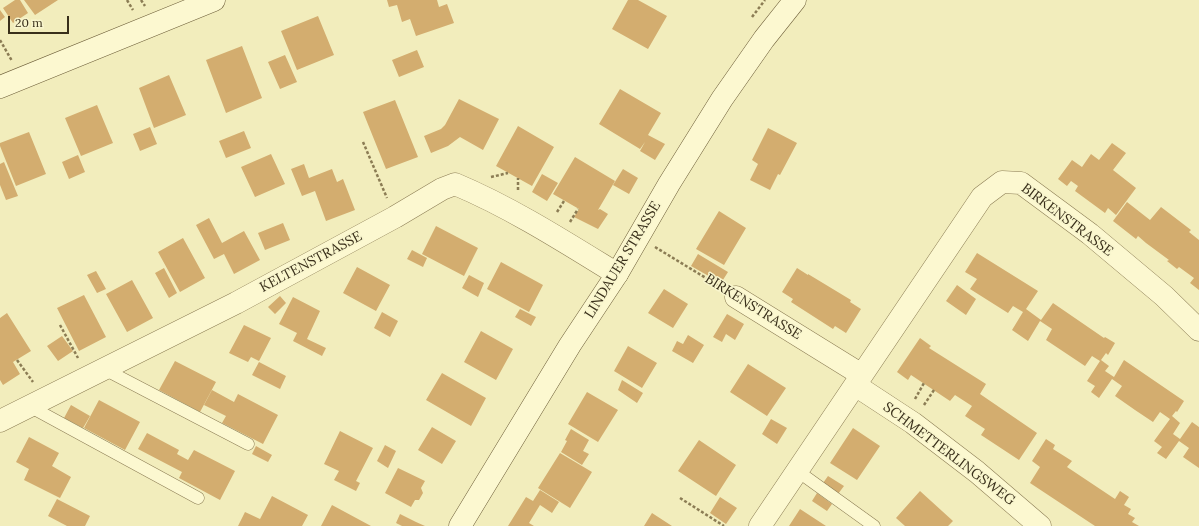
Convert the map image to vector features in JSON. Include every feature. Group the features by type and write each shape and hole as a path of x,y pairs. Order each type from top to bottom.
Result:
{"street":[{"path":"0,87 214,0"},
{"name":"LINDAUER STRASSE","path":"460,526 570,344 617,274 669,184 722,99 764,39 795,0"},
{"name":"BIRKENSTRASSE","path":"760,526 796,470 982,197 1002,182 1021,183 1090,234 1164,296 1199,330"},
{"name":"KELTENSTRASSE","path":"0,422 96,372 236,303 442,189 455,184 477,193 561,239 617,274"},
{"name":"BIRKENSTRASSE","path":"736,297 858,380"},
{"name":"SCHMETTERLINGSWEG","path":"858,380 977,472 1040,526"}],"lane":[{"path":"96,372 248,444"},
{"path":"37,402 198,498"},
{"path":"796,470 874,526"}],"path":[{"path":"363,142 395,216"},
{"name":"BIRKENSTRASSE","path":"660,250 736,297"},
{"path":"60,325 96,372"},
{"path":"17,360 37,402"},
{"path":"680,498 724,526"}],"building":[{"path":"15,0 20,0 28,13 13,23 3,8"},
{"path":"24,0 58,0 35,15"},
{"path":"387,0 437,0 439,7 447,4 454,23 416,36 410,19 402,22 397,5 389,7"},
{"path":"628,0 638,0 667,16 648,49 612,29"},
{"path":"0,10 5,17 0,21"},
{"path":"318,16 334,55 297,70 281,31"},
{"path":"242,46 262,98 226,113 206,60"},
{"path":"417,50 424,67 399,77 392,60"},
{"path":"285,55 297,82 280,89 268,62"},
{"path":"169,75 186,115 154,128 139,88"},
{"path":"620,89 661,113 648,135 665,144 655,160 640,151 645,142 640,149 599,124"},
{"path":"459,99 499,119 483,150 460,137 448,146 431,153 424,136 441,129 445,125"},
{"path":"395,100 418,157 386,169 363,112"},
{"path":"97,105 113,143 81,156 65,118"},
{"path":"518,126 554,147 532,186 496,166"},
{"path":"150,127 157,144 140,151 133,134"},
{"path":"768,128 797,143 770,190 750,180 758,164 752,160"},
{"path":"244,131 251,148 226,158 219,141"},
{"path":"29,132 46,174 16,186 0,143"},
{"path":"1112,143 1126,153 1113,170 1136,188 1116,215 1108,208 1105,213 1075,191 1078,186 1071,181 1067,186 1058,179 1072,160 1082,167 1091,154 1099,160"},
{"path":"271,154 285,184 255,197 241,167"},
{"path":"78,155 85,172 69,179 62,162"},
{"path":"575,157 615,181 598,210 600,209 608,214 598,229 574,217 579,209 553,194"},
{"path":"4,162 18,196 6,200 0,185 0,164"},
{"path":"304,164 309,178 332,169 337,182 343,179 355,210 326,221 315,191 302,196 291,169"},
{"path":"623,169 638,178 629,194 613,185"},
{"path":"542,174 558,183 547,201 532,192"},
{"path":"1127,202 1150,220 1161,207 1191,230 1189,232 1199,240 1199,290 1190,283 1194,278 1179,267 1177,269 1167,261 1169,260 1138,236 1136,239 1113,221"},
{"path":"719,211 746,228 724,265 696,249"},
{"path":"209,218 222,243 244,231 260,260 234,274 224,254 214,259 196,225"},
{"path":"283,223 290,240 265,250 258,233"},
{"path":"436,226 478,248 464,276 422,254"},
{"path":"183,238 205,278 180,292 158,252"},
{"path":"412,250 427,258 423,267 407,259"},
{"path":"977,253 1038,291 1026,309 1041,320 1053,303 1104,338 1105,337 1115,343 1108,355 1106,353 1101,360 1109,366 1105,371 1114,377 1124,360 1184,401 1177,412 1176,411 1172,416 1180,423 1173,434 1180,439 1192,422 1199,427 1199,468 1183,457 1189,448 1179,441 1166,459 1157,453 1162,447 1154,441 1170,419 1160,412 1153,422 1135,410 1115,396 1122,386 1112,379 1099,398 1091,392 1095,386 1087,381 1100,361 1092,356 1085,366 1046,340 1052,329 1040,321 1028,341 1012,330 1023,312 1013,306 1008,313 970,289 977,279 965,272"},
{"path":"698,254 728,272 721,283 691,266"},
{"path":"501,262 543,285 529,312 487,289"},
{"path":"357,267 390,285 376,311 343,293"},
{"path":"164,268 177,293 169,298 155,273"},
{"path":"797,268 851,300 850,302 861,309 846,333 835,326 833,329 791,302 793,299 782,292"},
{"path":"96,271 106,289 97,293 87,275"},
{"path":"469,275 484,283 478,297 462,288"},
{"path":"132,280 153,318 127,332 106,294"},
{"path":"957,285 976,299 966,315 946,301"},
{"path":"664,289 688,304 673,328 648,313"},
{"path":"84,295 106,337 79,351 57,308"},
{"path":"280,296 286,303 275,314 268,307"},
{"path":"293,297 320,311 307,339 326,348 322,356 293,341 297,333 279,324"},
{"path":"520,309 536,317 531,326 515,317"},
{"path":"382,312 398,321 390,337 374,328"},
{"path":"7,313 31,351 13,362 20,374 3,385 0,380 0,318"},
{"path":"727,314 744,324 735,340 726,334 722,342 713,337"},
{"path":"244,325 271,338 259,361 251,357 248,362 229,353"},
{"path":"481,331 513,349 496,380 464,362"},
{"path":"688,335 704,345 693,363 672,351 677,341 683,344"},
{"path":"62,336 73,351 58,361 47,346"},
{"path":"920,338 931,346 929,348 986,384 980,394 1037,433 1019,460 981,435 985,429 965,416 972,406 955,395 950,401 911,375 908,380 897,372"},
{"path":"628,346 657,363 642,388 614,371"},
{"path":"175,361 216,382 200,412 159,390"},
{"path":"259,362 286,376 280,389 252,375"},
{"path":"748,364 786,388 767,416 730,392"},
{"path":"442,373 486,398 471,426 426,400"},
{"path":"622,380 643,393 637,403 618,390"},
{"path":"212,390 234,402 238,394 278,415 263,444 222,423 226,416 204,405"},
{"path":"587,392 618,410 598,442 568,424"},
{"path":"99,400 140,422 125,450 84,428"},
{"path":"71,405 90,416 83,428 64,418"},
{"path":"771,419 787,428 777,444 762,434"},
{"path":"432,427 456,441 442,464 418,450"},
{"path":"853,428 880,446 857,480 830,463"},
{"path":"571,429 589,440 583,451 589,454 582,465 561,452"},
{"path":"340,431 373,448 356,481 360,483 356,491 334,480 339,471 324,464"},
{"path":"147,433 179,450 177,454 188,460 194,450 235,471 220,500 179,478 182,472 138,449"},
{"path":"29,437 59,453 52,466 71,477 60,498 24,480 29,469 16,462"},
{"path":"1046,439 1055,445 1053,449 1072,461 1067,467 1115,499 1120,491 1129,497 1124,505 1131,509 1128,514 1135,518 1132,522 1139,526 1095,526 1030,483 1040,467 1032,461"},
{"path":"699,440 736,465 716,496 678,471"},
{"path":"385,445 396,451 388,468 377,461"},
{"path":"256,446 272,455 268,462 252,454"},
{"path":"560,453 592,472 570,508 538,488"},
{"path":"398,468 425,481 421,488 423,493 419,500 415,500 411,507 385,493"},
{"path":"828,476 844,486 838,494 823,483"},
{"path":"540,490 559,502 552,513 540,505 529,523 534,526 508,526 526,497 533,501"},
{"path":"920,491 953,521 948,526 905,526 896,518"},
{"path":"817,493 832,504 827,511 812,501"},
{"path":"272,496 308,515 302,526 238,526 245,512 260,519"},
{"path":"720,497 737,508 726,524 710,513"},
{"path":"57,499 90,516 85,526 67,526 48,516"},
{"path":"332,505 371,526 321,526"},
{"path":"800,509 826,526 789,526"},
{"path":"652,513 672,526 644,526"},
{"path":"400,514 425,526 402,526 396,523"}]}
